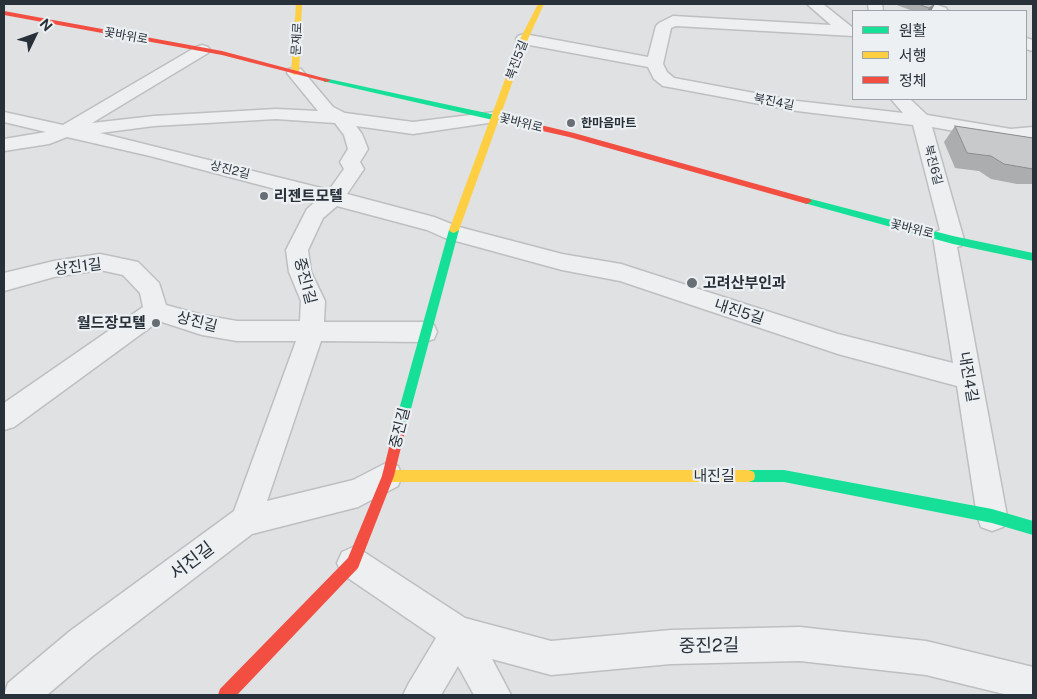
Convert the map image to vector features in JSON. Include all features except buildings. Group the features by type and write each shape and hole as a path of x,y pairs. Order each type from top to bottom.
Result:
{"street":[{"name":"문재로","path":"295,73 299,4"},
{"name":"북진5길","path":"496,117 524,39 541,4"},
{"path":"814,4 850,33"},
{"path":"921,4 937,10"},
{"name":"꽃바위로","path":"4,13 202,50 295,73 496,117 571,135 949,239 1033,257"},
{"path":"524,39 628,57 655,64 664,26 673,21 850,33"},
{"path":"4,145 49,138 65,131 202,50"},
{"name":"북진4길","path":"655,64 660,75 669,82 797,106 921,120 1011,135 1029,135 1033,133"},
{"name":"중진1길","path":"244,521 312,331 313,301 300,272 297,250 314,214 334,197 354,169 350,162 358,149 353,134 340,118 327,110 295,73"},
{"name":"북진6길","path":"901,100 921,120 949,239"},
{"path":"65,131 218,116 276,114 340,118 412,128 496,117"},
{"name":"상진2길","path":"4,117 151,150 334,197 434,224 452,233"},
{"name":"중진길","path":"226,695 354,563 388,476 424,332 452,233 496,117"},
{"name":"내진5길","path":"452,233 562,262 621,273 838,344 968,378"},
{"name":"내진4길","path":"949,239 968,378 992,516"},
{"name":"상진1길","path":"4,282 54,269 100,262 130,268 151,289 156,312"},
{"name":"상진길","path":"4,418 156,312 237,331 424,332"},
{"name":"서진길","path":"20,695 82,644 244,521 358,493 388,476"},
{"name":"내진길","path":"388,476 784,476 992,516 1033,528"},
{"path":"354,563 458,633 493,695"},
{"path":"421,695 458,633"},
{"name":"중진2길","path":"458,633 551,658 672,647 800,644 926,658 1033,684"}],"traffic: fast":[{"path":"327,80 528,125"},
{"path":"807,201 953,240 1033,257"},
{"path":"399,431 454,230"},
{"path":"749,476 784,476 992,516 1033,528"}],"traffic: slow":[{"path":"295,73 299,4"},
{"path":"454,230 524,39 541,4"},
{"path":"388,476 749,476"}],"traffic: jam":[{"path":"4,13 222,53 327,80"},
{"path":"528,125 571,135 807,201"},
{"path":"226,695 353,563 388,476 399,431"}],"place":[{"name":"한마음마트","path":"571,123"},
{"name":"리젠트모텔","path":"264,196"},
{"name":"고려산부인과","path":"692,283"},
{"name":"월드장모텔","path":"156,323"}]}
